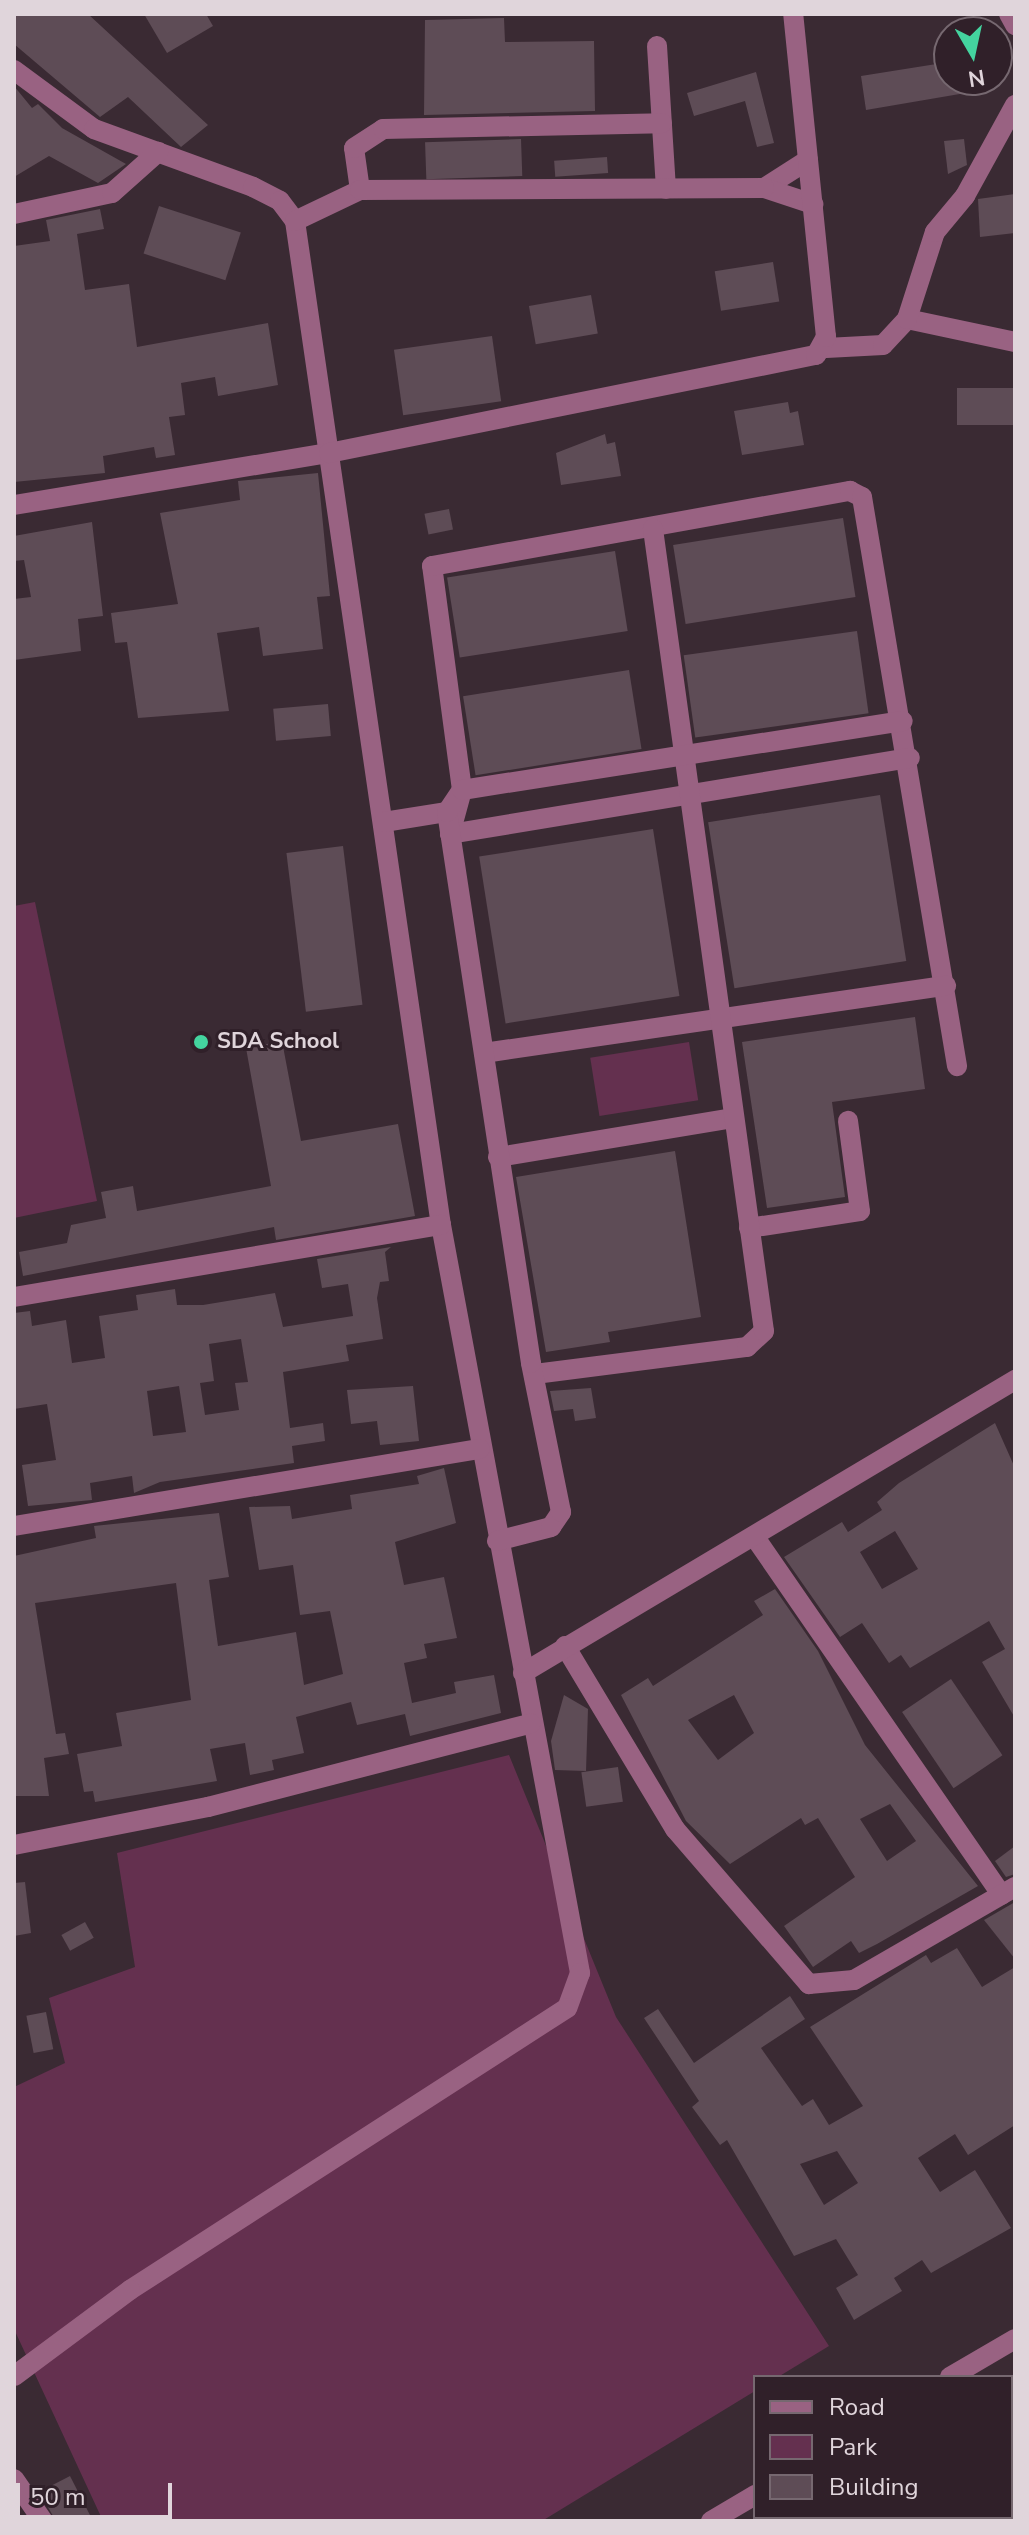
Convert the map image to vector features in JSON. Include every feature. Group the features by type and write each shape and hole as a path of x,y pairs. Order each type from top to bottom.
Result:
{"street":[{"path":"793,14 826,348"},
{"path":"1009,14 1015,25"},
{"path":"657,46 666,189"},
{"path":"14,70 94,129 253,187 280,201 295,221 441,1225 530,1724 580,1973 567,2008 130,2290 14,2376"},
{"path":"14,505 329,453 826,348 883,345 907,319 935,232 965,196 1015,105"},
{"path":"360,190 354,148 383,129 662,123"},
{"path":"14,214 112,193 158,152"},
{"path":"764,188 808,160"},
{"path":"295,221 360,190 764,188 813,204"},
{"path":"907,319 1015,342"},
{"path":"450,834 462,790 432,566 653,529 850,491 862,497 910,758 957,1066"},
{"path":"535,1374 550,1377 757,1341 764,1331 653,529"},
{"path":"497,1541 559,1522 498,1157 447,812 462,790 903,721"},
{"path":"450,834 910,758"},
{"path":"384,822 447,812"},
{"path":"484,1053 946,986"},
{"path":"498,1157 734,1118"},
{"path":"749,1228 860,1211 848,1121"},
{"path":"14,1297 441,1225"},
{"path":"523,1673 1012,1387"},
{"path":"14,1526 480,1449"},
{"path":"565,1646 675,1829 809,1984 854,1980 1009,1891 754,1536"},
{"path":"14,1845 208,1807 530,1724"},
{"path":"953,2375 1015,2339"},
{"path":"14,2479 43,2521"},
{"path":"711,2521 753,2496"}],"green space":[{"path":"35,902 97,1201 14,1218 14,906"},
{"path":"689,1042 698,1100 599,1116 590,1058"},
{"path":"509,1755 616,2017 829,2346 781,2375 753,2375 753,2392 542,2521 103,2521 14,2329 14,2087 65,2063 49,1998 135,1967 117,1853"}],"building":[{"path":"14,14 88,14 208,125 181,147 128,97 100,117 14,44"},
{"path":"144,14 206,14 213,26 167,53"},
{"path":"504,18 505,42 594,41 595,111 424,115 425,20"},
{"path":"933,65 933,96 948,96 866,110 861,76"},
{"path":"756,72 774,143 757,147 745,101 694,116 687,93"},
{"path":"14,86 32,108 38,104 62,128 126,164 98,183 49,156 14,177"},
{"path":"521,139 522,176 426,179 425,142"},
{"path":"964,139 967,165 948,174 944,141"},
{"path":"607,157 608,173 555,177 554,161"},
{"path":"1015,194 1015,233 980,237 978,199"},
{"path":"159,206 241,233 225,280 144,254"},
{"path":"100,209 104,229 77,234 85,290 129,284 137,347 268,323 278,385 218,396 215,377 181,383 185,415 169,417 175,455 156,458 154,447 103,456 105,473 14,482 14,246 50,241 46,220"},
{"path":"773,262 779,302 721,311 715,271"},
{"path":"591,295 598,333 536,344 529,306"},
{"path":"492,336 501,401 403,415 394,350"},
{"path":"957,388 1015,388 1015,425 957,425"},
{"path":"788,402 790,413 798,411 804,445 742,455 734,411"},
{"path":"605,434 607,444 615,442 621,476 561,485 556,453"},
{"path":"318,473 330,596 317,597 323,649 263,656 259,627 217,633 229,711 138,718 127,642 115,643 111,613 178,604 160,513 240,500 238,481"},
{"path":"449,509 453,530 428,534 424,514"},
{"path":"843,518 856,597 686,624 673,545"},
{"path":"92,522 103,616 78,619 81,651 14,660 14,599 31,597 24,560 14,561 14,536"},
{"path":"615,551 628,631 460,658 447,578"},
{"path":"857,631 869,713 695,738 684,655"},
{"path":"629,670 642,749 476,775 463,696"},
{"path":"328,704 331,736 276,741 273,709"},
{"path":"880,795 906,961 734,988 708,822"},
{"path":"653,829 679,996 506,1023 479,857"},
{"path":"343,846 362,1005 306,1012 286,853"},
{"path":"915,1017 925,1089 832,1102 845,1197 767,1208 742,1042"},
{"path":"282,1041 301,1141 398,1124 415,1216 276,1240 274,1227 23,1276 19,1252 67,1243 71,1225 106,1218 101,1192 133,1186 137,1211 271,1186 246,1048"},
{"path":"675,1151 701,1317 608,1332 610,1342 546,1352 516,1177"},
{"path":"391,1247 385,1252 389,1281 380,1282 377,1298 383,1339 346,1345 349,1361 283,1372 290,1428 323,1423 325,1441 292,1446 294,1463 160,1482 134,1493 132,1476 90,1483 92,1500 28,1506 22,1465 56,1460 47,1404 14,1409 14,1313 30,1311 32,1326 66,1320 72,1363 105,1358 99,1316 138,1310 136,1295 175,1289 177,1305 203,1305 275,1293 283,1327 353,1316 348,1284 322,1288 317,1259","holes":["241,1339 248,1382 235,1383 239,1410 205,1415 200,1383 214,1381 209,1344","179,1386 186,1432 153,1436 147,1391"]},
{"path":"413,1386 419,1441 380,1445 377,1421 351,1424 347,1390"},
{"path":"591,1388 596,1418 575,1421 573,1409 554,1411 550,1391"},
{"path":"995,1423 1015,1468 1015,1718 982,1662 1005,1649 989,1621 910,1668 901,1655 889,1663 862,1623 840,1637 784,1557 842,1522 848,1532 882,1510 877,1502 899,1483","holes":["895,1531 918,1569 882,1589 860,1552"]},
{"path":"444,1468 456,1523 395,1542 404,1585 444,1577 457,1638 424,1644 427,1658 404,1663 412,1703 456,1693 454,1682 494,1675 501,1713 410,1736 405,1714 357,1725 351,1702 296,1717 304,1753 272,1760 274,1770 250,1775 245,1743 210,1749 217,1781 95,1802 93,1791 84,1792 77,1754 122,1746 116,1713 191,1700 176,1583 35,1603 56,1734 65,1733 69,1754 44,1758 49,1796 14,1796 14,1556 96,1538 94,1526 219,1513 229,1577 209,1580 218,1646 296,1632 304,1685 343,1674 330,1611 300,1615 293,1565 259,1570 249,1507 290,1506 292,1519 352,1509 350,1495 419,1484 417,1476"},
{"path":"775,1589 818,1651 865,1745 978,1886 859,1953 851,1941 813,1967 784,1926 855,1877 818,1818 805,1825 801,1818 730,1864 686,1821 621,1695 648,1678 653,1686 763,1615 754,1601","holes":["734,1695 754,1733 718,1760 688,1720","890,1804 916,1841 887,1861 860,1819"]},
{"path":"951,1679 1002,1755 954,1788 902,1712"},
{"path":"564,1695 588,1709 586,1771 555,1770 551,1741"},
{"path":"618,1767 623,1802 586,1807 581,1772"},
{"path":"1015,1846 1015,1874 1006,1877 995,1861"},
{"path":"25,1882 31,1933 14,1936 14,1883"},
{"path":"1015,1902 1015,1959 984,1920"},
{"path":"85,1922 94,1938 70,1951 61,1935"},
{"path":"957,1948 982,1987 1015,1967 1015,2125 968,2155 955,2134 918,2158 940,2192 975,2170 1011,2228 931,2273 922,2260 894,2278 902,2291 854,2320 836,2288 858,2275 836,2239 794,2256 727,2140 720,2145 692,2107 699,2101 644,2018 658,2009 694,2063 790,1996 805,2019 761,2048 802,2106 813,2099 829,2125 863,2106 810,2027 926,1955 931,1963","holes":["837,2151 858,2183 824,2205 800,2164"]},
{"path":"46,2012 53,2049 34,2053 26,2016"},
{"path":"70,2476 93,2521 56,2521 39,2492"}],"place":[{"name":"SDA School","path":"201,1042"}]}
